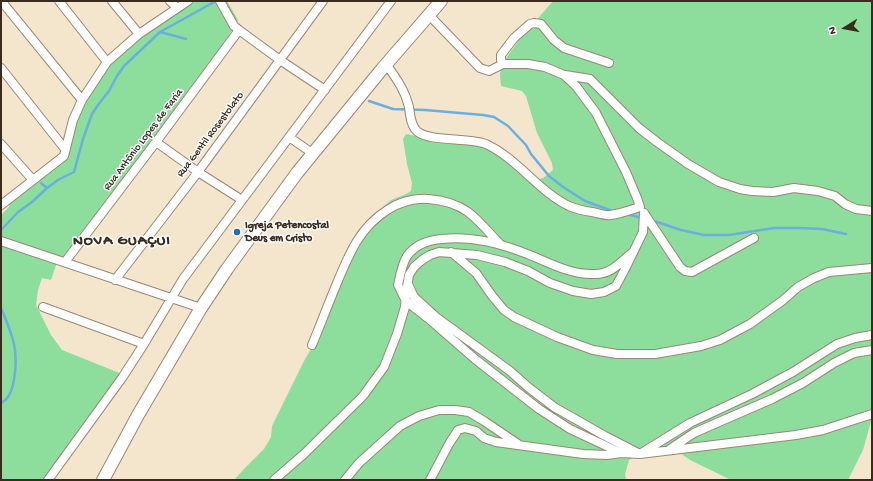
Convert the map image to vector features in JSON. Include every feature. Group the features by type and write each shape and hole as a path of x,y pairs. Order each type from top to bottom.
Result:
{"highway":[{"path":"103,480 138,415 201,308 277,198 312,153 386,64 441,1"}],"street":[{"path":"59,1 107,62"},
{"path":"112,1 139,34"},
{"path":"170,1 177,8"},
{"path":"1,205 64,156 73,120 82,100 107,62 139,34 188,1"},
{"name":"Rua Gentil Rosestolato","path":"115,280 198,172 323,1"},
{"path":"48,480 122,378 183,279 391,1"},
{"path":"2,3 82,100"},
{"path":"221,3 234,26 280,60 325,90"},
{"path":"429,15 480,68 489,71 503,64 528,64 545,67 564,75 590,79 639,128 688,164 719,182 740,189 752,191 774,192 794,188 818,191 835,196 845,204 856,209 872,211"},
{"path":"503,64 501,55 514,38 530,24 534,23 541,24 554,40 564,48 609,63"},
{"name":"Rua Antônio Lopes de Faria","path":"65,262 239,30"},
{"path":"386,64 403,90 411,118 418,132 432,137 464,140 485,144 502,153 554,197 570,207 588,212 609,215 642,210"},
{"path":"1,68 65,149"},
{"path":"564,75 576,86 596,113 626,172 642,210 680,267 692,272 754,238"},
{"path":"289,137 312,153"},
{"path":"156,142 198,172 242,200"},
{"path":"1,144 33,180"},
{"path":"312,345 344,267 357,241 372,221 388,209 405,201 421,198 454,204 468,212 501,245"},
{"path":"274,480 304,454 363,396 384,367 406,307 409,275 414,267 422,260 439,252 477,255 505,262 550,282 573,290 591,294 604,292 616,286 643,232 642,210"},
{"path":"621,453 570,429 539,409 475,359 406,301 398,285 402,268 407,256 418,246 434,240 462,238 481,240 523,252 566,270 577,273 591,274 603,273 612,269 633,252"},
{"path":"1,241 201,308"},
{"path":"451,252 476,273 492,297 504,310 514,317 557,337 593,350 617,354 655,354 701,346 720,340 750,324 782,301 798,287 814,278 829,272 872,268"},
{"path":"408,283 414,297 436,317 510,371 554,407 640,454"},
{"path":"43,307 144,344"},
{"path":"640,454 690,423 752,394 793,372 837,344 855,338 872,335"},
{"path":"668,450 694,433 772,400 803,383 834,362 854,353 872,350"},
{"path":"345,480 359,463 400,426 419,416 439,410 469,412 518,445"},
{"path":"430,480 458,430 465,428 476,431 484,438 496,442 583,454 640,454 796,435 823,430 872,414"}],"green space":[{"path":"192,1 227,1 238,20 226,40 78,240 68,253 57,262 51,280 42,278 38,290 36,305 51,335 62,350 122,374 45,480 1,480 1,215 9,207 9,203 67,156 80,112 91,92 116,58 133,41"},
{"path":"553,1 872,1 872,418 863,450 848,480 731,480 690,460 670,446 644,451 629,460 625,474 626,480 234,480 264,449 271,437 272,426 304,361 322,330 340,271 370,219 391,200 411,191 412,183 403,139 406,134 477,145 499,155 537,180 543,178 553,170 552,163 537,133 526,96 522,91 501,86 500,76 501,67 507,57 520,39"}],"waterway":[{"path":"1,230 18,212 32,202 47,188 58,180 74,172 92,114 109,91 124,66 160,32 216,1"},
{"path":"160,32 186,39"},
{"path":"369,101 393,109 425,110 494,117 508,126 526,145 531,154 549,176 563,187 585,201 615,212"},
{"path":"41,183 47,188"},
{"path":"626,214 642,218"},
{"path":"651,220 681,230 704,235 729,235 774,228 822,229 846,234"},
{"path":"1,308 13,339 16,364 11,392 1,403"}],"place":[{"name":"Igreja Petencostal Deus em Cristo","path":"237,232"}],"district":[{"name":"NOVA GUAÇUI","path":"122,242"}]}
